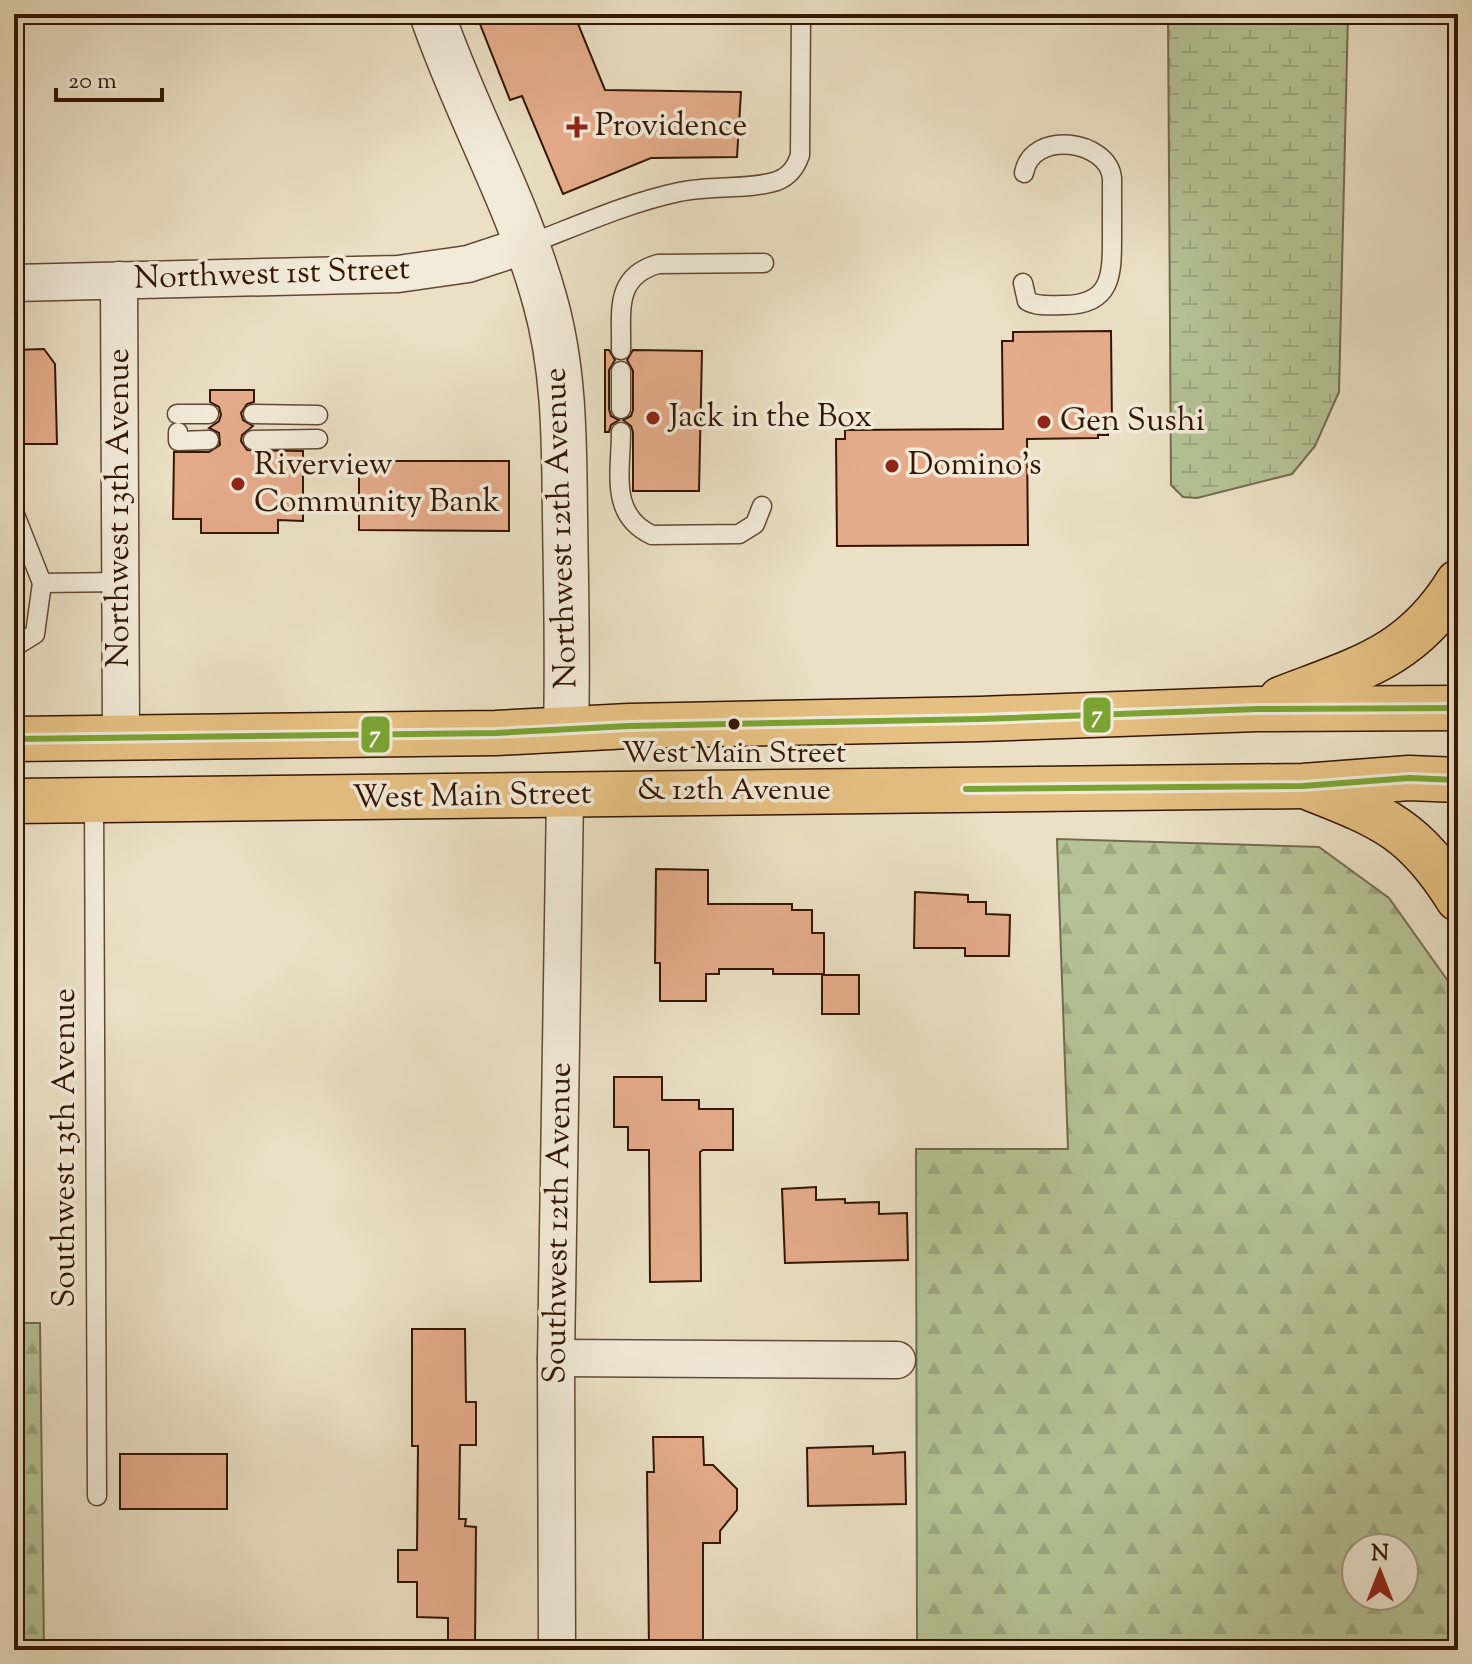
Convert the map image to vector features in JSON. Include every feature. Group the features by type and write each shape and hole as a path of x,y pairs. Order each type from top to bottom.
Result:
{"highway":[{"path":"1257,709 1376,663 1424,628 1458,582"},
{"name":"West Main Street","path":"14,739 496,733 1257,709 1458,708"},
{"name":"West Main Street","path":"14,801 1303,786 1409,778 1458,780"},
{"path":"1303,786 1362,808 1402,830 1439,868 1458,899"}],"street":[{"name":"Northwest 12th Avenue","path":"432,14 447,58 526,245 545,299 557,351 563,411 566,729"},
{"name":"Northwest 1st Street","path":"14,283 398,274 468,264 526,245"},
{"name":"Northwest 13th Avenue","path":"119,280 121,737"},
{"name":"Southwest 12th Avenue","path":"557,1650 556,1358 565,796"},
{"path":"556,1358 897,1360"}],"lane":[{"path":"526,245 654,198 707,187 764,184 788,174 797,166 800,155 801,14"},
{"path":"1023,283 1027,301 1034,305 1074,305 1085,303 1103,291 1112,272 1112,178 1106,163 1078,146 1053,146 1033,153 1026,162 1024,173"},
{"path":"621,350 622,297 634,275 645,267 658,264 764,263"},
{"path":"621,371 621,409"},
{"path":"178,424 209,427 178,441 178,424"},
{"path":"253,426 318,427"},
{"path":"621,432 623,507 639,529 652,535 739,534 755,524 762,506"},
{"path":"14,512 42,583 35,634 14,647"},
{"path":"42,583 121,582"},
{"name":"Southwest 13th Avenue","path":"94,800 97,1496"}],"green space":[{"path":"1168,14 1348,14 1339,392 1315,446 1292,474 1197,498 1183,497 1171,485"},
{"path":"1057,839 1319,847 1389,898 1453,988 1458,1268 1458,1650 917,1650 916,1149 1068,1149"},
{"path":"14,1323 40,1323 44,1650 14,1650"}],"building":[{"path":"476,14 574,14 605,90 741,92 737,157 651,158 563,194 522,96 510,100"},
{"path":"1111,331 1112,428 1108,428 1108,435 1098,435 1098,438 1027,439 1028,545 837,546 836,439 845,439 845,430 1003,429 1002,341 1013,341 1013,332"},
{"path":"44,349 55,364 57,444 14,444 14,350"},
{"path":"605,350 609,350 615,360 609,370 609,409 611,416 619,420 611,425 609,432 605,432"},
{"name":"Jack in the Box","path":"633,350 702,351 699,491 633,491 633,432 623,420 631,416 633,410 633,371 627,360"},
{"name":"Riverview Community Bank","path":"210,390 254,390 254,402 247,404 241,413 243,420 253,426 242,435 241,441 247,450 303,451 303,521 278,520 278,533 201,533 201,519 173,519 174,452 209,452 220,445 219,433 209,428 219,421 221,415 219,407 210,402"},
{"path":"359,461 509,461 509,531 359,530"},
{"path":"656,869 708,870 708,904 792,904 792,910 812,910 812,933 824,933 824,974 773,974 773,969 719,969 719,974 706,974 706,1001 660,1001 660,963 655,963"},
{"path":"915,892 968,895 968,902 986,902 986,914 1010,915 1009,956 965,956 965,948 914,948"},
{"path":"822,975 859,975 859,1014 822,1014"},
{"path":"614,1077 662,1077 662,1100 699,1100 699,1109 733,1109 733,1150 700,1152 701,1281 650,1282 649,1150 628,1150 628,1127 614,1127"},
{"path":"816,1187 816,1200 879,1202 879,1214 907,1213 908,1260 785,1263 782,1189"},
{"path":"412,1329 465,1329 466,1402 476,1402 476,1445 460,1445 459,1519 466,1519 465,1526 476,1527 475,1650 448,1650 448,1618 417,1617 417,1582 398,1582 398,1550 417,1550 418,1446 412,1446"},
{"path":"653,1437 703,1437 704,1465 713,1465 737,1489 737,1510 720,1531 720,1543 703,1543 703,1650 649,1650 647,1472 654,1472"},
{"path":"873,1446 873,1454 905,1452 906,1504 808,1506 807,1448"},
{"path":"120,1454 227,1454 227,1509 120,1509"}],"transit line":[{"name":"7","path":"14,739 496,733 629,726 980,719 1257,709 1458,708"},
{"name":"7","path":"966,789 1303,786 1409,778 1458,780"}],"place":[{"name":"Providence","path":"577,127"},
{"name":"Jack in the Box","path":"653,418"},
{"name":"Gen Sushi","path":"1044,422"},
{"name":"Domino's","path":"892,466"},
{"name":"Riverview Community Bank","path":"238,484"},
{"name":"West Main Street & 12th Avenue","path":"734,724"}]}
